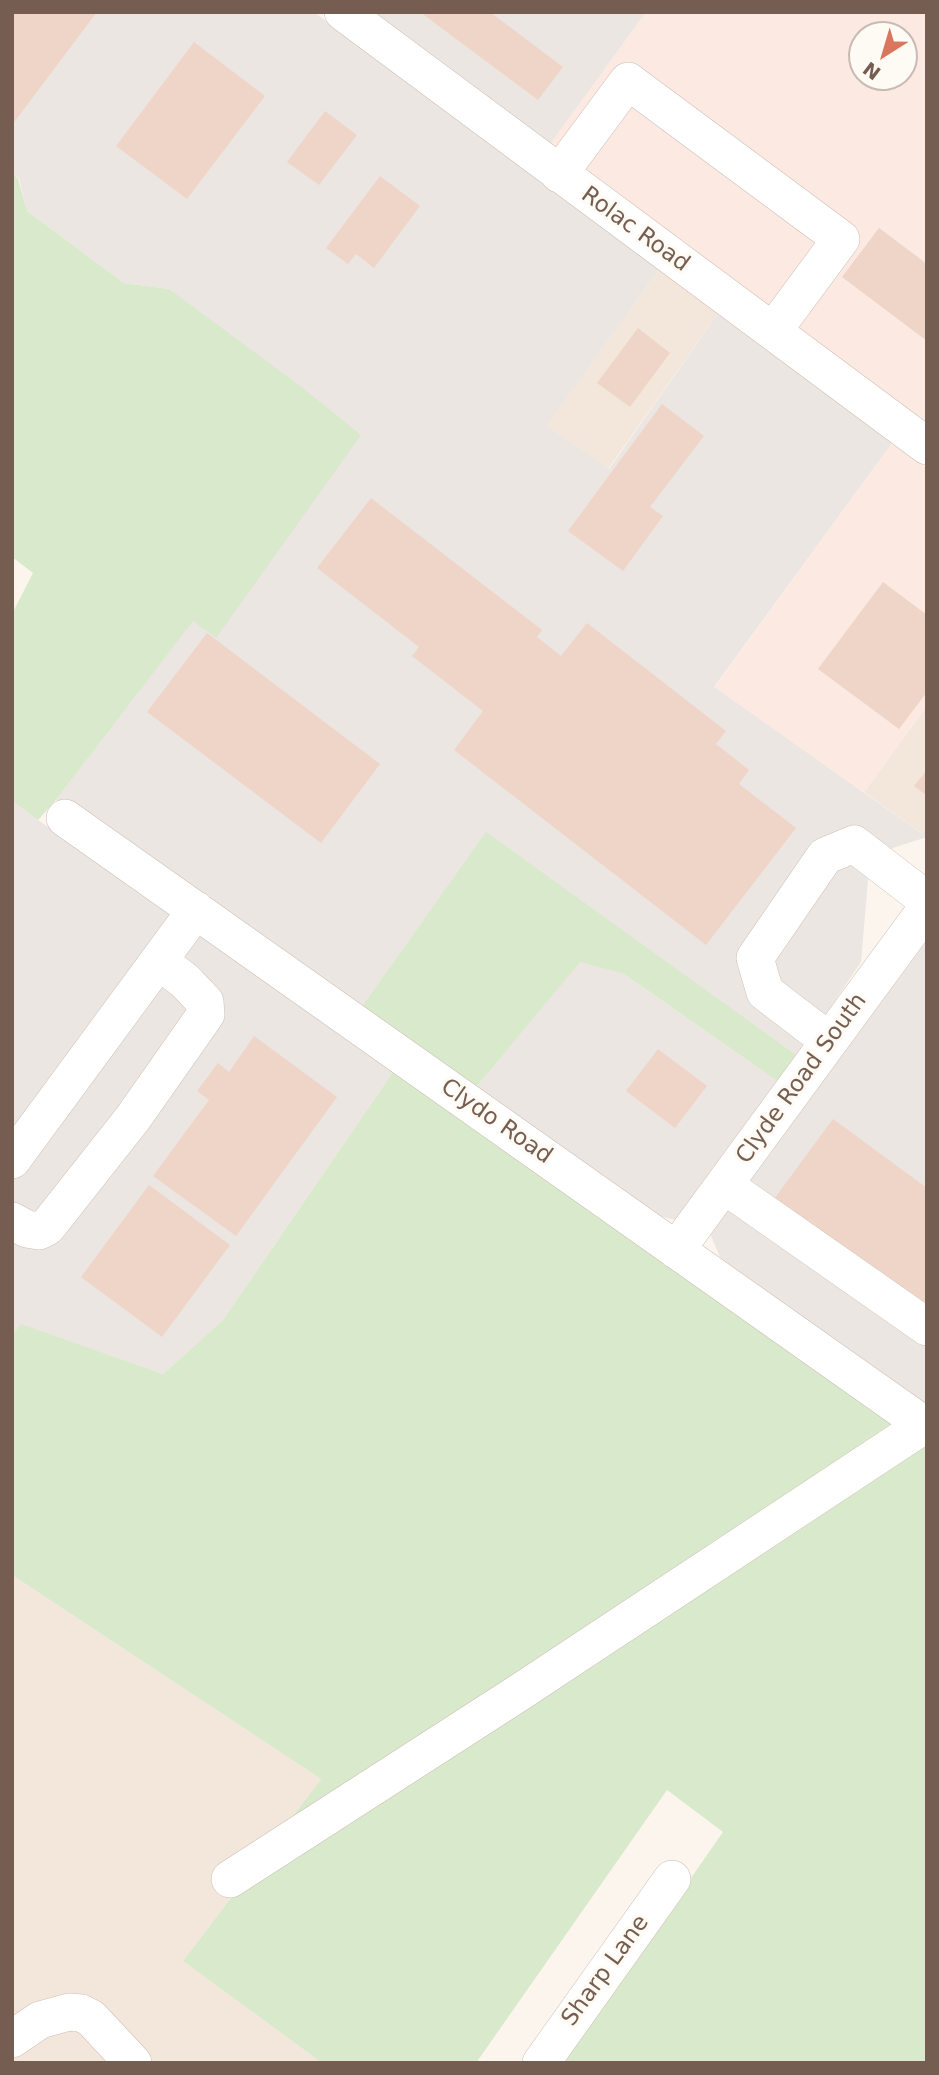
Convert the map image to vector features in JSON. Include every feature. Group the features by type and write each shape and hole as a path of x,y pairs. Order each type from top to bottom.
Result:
{"street":[{"name":"Rolac Road","path":"343,12 927,446"},
{"path":"559,174 628,81 841,239 773,331"},
{"name":"Clydo Road","path":"65,818 925,1426"},
{"path":"829,1041 765,992 755,958 825,856 854,844 927,900"},
{"name":"Clyde Road South","path":"676,1250 927,908"},
{"path":"12,1160 196,910"},
{"path":"12,1221 27,1229 39,1231 47,1227 133,1118 206,1014 205,1002 185,981 159,961"},
{"path":"724,1185 927,1327"},
{"path":"230,1879 925,1426"},
{"name":"Sharp Lane","path":"541,2063 672,1879"},
{"path":"12,2039 40,2020 69,2012 81,2013 91,2018 133,2063"}],"shaded area":[{"path":"12,12 314,12 661,267 546,426 609,469 719,312 892,443 714,687 927,837 893,848 868,880 861,962 798,1056 486,833 360,1009 56,800 193,620 216,638 169,289 124,283 27,211 19,178 12,173"},
{"path":"372,12 646,12 548,147"},
{"path":"646,12 927,12 927,428 548,147"},
{"path":"661,267 719,312 608,469 545,426"},
{"path":"892,443 927,468 927,706 864,792 714,688"},
{"path":"927,706 927,837 864,792"},
{"path":"12,801 166,912 395,1069 223,1320 163,1374 22,1325 12,1336"},
{"path":"927,940 927,1405 723,1264 709,1231 882,992 897,981"},
{"path":"580,961 624,974 777,1081 675,1220 649,1213 473,1091"},
{"path":"12,1575 321,1779 183,1961 322,2063 12,2063"}],"green space":[{"path":"12,173 18,178 27,211 124,283 169,289 299,385 361,435 216,638 193,621 38,820 12,801 12,614 33,573 12,557"},
{"path":"486,832 798,1056 777,1081 624,974 580,962 473,1091 360,1009"},
{"path":"395,1069 927,1438 927,2059 924,2063 562,2063 723,1832 667,1790 476,2063 322,2063 183,1961 321,1779 12,1575 12,1336 21,1324 163,1374 223,1320"}],"building":[{"path":"12,12 97,12 12,125"},
{"path":"425,12 490,12 563,67 538,100 424,15"},
{"path":"194,42 265,96 187,199 116,146"},
{"path":"325,111 357,135 319,185 287,162"},
{"path":"380,176 420,206 374,268 356,254 348,264 326,248"},
{"path":"879,228 927,264 927,341 842,277"},
{"path":"638,328 670,353 630,407 597,383"},
{"path":"662,404 704,436 650,507 663,516 623,571 568,531"},
{"path":"371,498 542,630 537,637 561,656 587,623 726,731 716,744 749,770 739,784 796,828 706,945 454,750 483,711 412,656 419,647 317,568"},
{"path":"883,582 927,615 927,692 899,729 818,669"},
{"path":"207,633 380,764 321,843 147,712"},
{"path":"927,770 927,796 914,786"},
{"path":"254,1036 337,1097 236,1236 153,1176 209,1100 197,1091 218,1063 229,1072"},
{"path":"658,1049 707,1086 675,1128 626,1091"},
{"path":"833,1119 927,1188 927,1311 774,1199"},
{"path":"149,1185 230,1245 162,1337 81,1277"}]}
